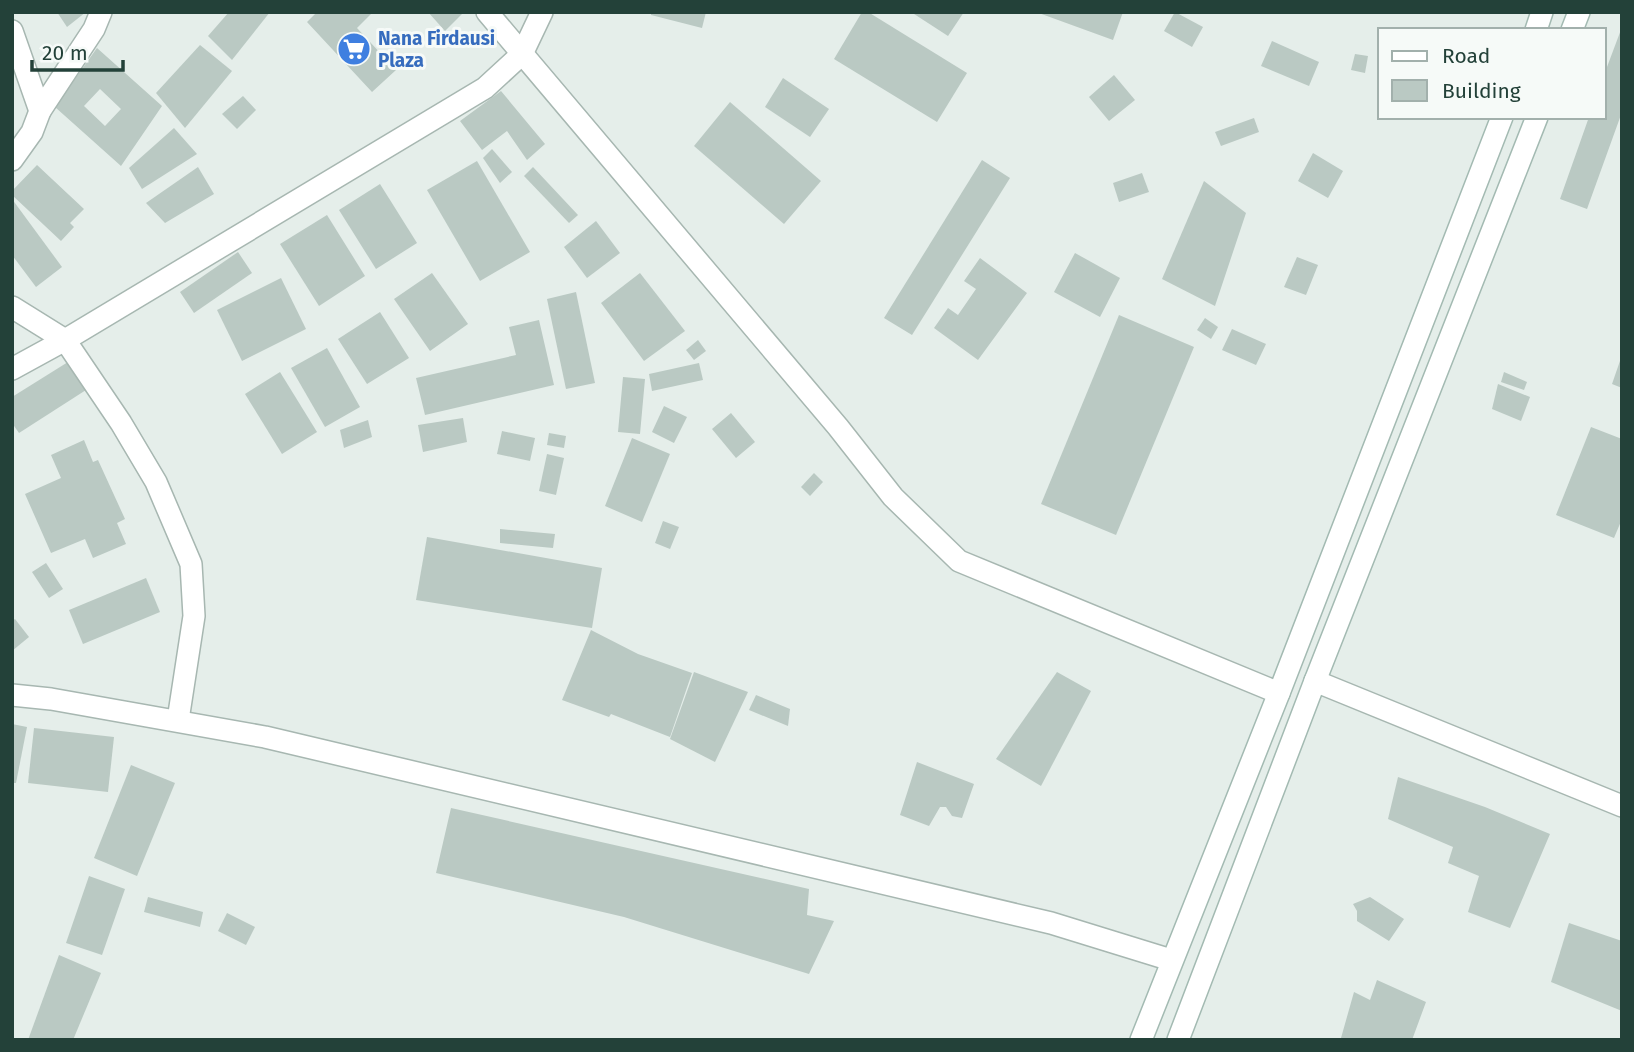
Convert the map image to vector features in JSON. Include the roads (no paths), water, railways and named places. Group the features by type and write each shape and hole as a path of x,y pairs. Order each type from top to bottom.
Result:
{"street":[{"path":"12,160 33,132 40,111 94,29 101,12"},
{"path":"487,12 830,416 893,496 959,561 1279,693"},
{"path":"12,369 65,340 485,88 522,54 542,12"},
{"path":"12,31 40,111"},
{"path":"1141,1040 1279,693 1501,119"},
{"path":"1178,1040 1315,681 1536,119"},
{"path":"12,307 65,340 156,482 191,564 194,616 178,720"},
{"path":"1315,681 1622,806"},
{"path":"12,695 178,720 265,737 1037,920 1171,960"}],"place":[{"name":"Nana Firdausi Plaza","path":"354,49"}]}
